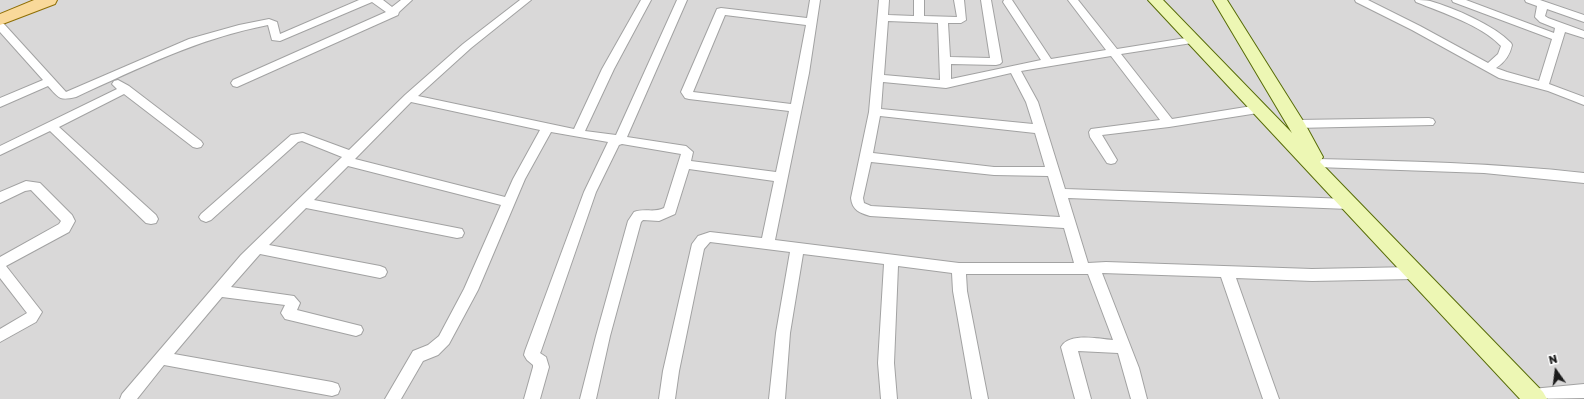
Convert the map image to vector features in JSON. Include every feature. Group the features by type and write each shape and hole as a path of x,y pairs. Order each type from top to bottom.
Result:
{"main road":[{"path":"0,14 36,0"},
{"path":"0,20 49,0"}],"street":[{"path":"0,26 64,96 180,46 203,38 230,30 272,22 275,37 277,39 368,0"},
{"path":"376,0 394,13"},
{"path":"237,83 394,13 407,0"},
{"path":"128,399 161,358 258,248 409,98 467,46 526,0"},
{"path":"578,134 608,69 646,0"},
{"path":"532,399 541,366 541,362 532,355 533,351 590,192 617,141 682,0"},
{"path":"767,245 796,108 815,0"},
{"path":"884,0 875,112 857,204 861,208 870,211 1070,223"},
{"path":"919,0 919,19"},
{"path":"883,18 958,20 962,19 959,0"},
{"path":"945,60 996,62 986,0"},
{"path":"1073,0 1169,123"},
{"path":"1155,0 1534,398 1584,391"},
{"path":"1220,0 1296,124 1327,180"},
{"path":"1360,0 1416,28 1488,68 1584,101"},
{"path":"1420,0 1486,30 1504,40 1507,45 1506,51 1500,60 1488,68"},
{"path":"1457,0 1560,32 1584,35"},
{"path":"1530,0 1584,19"},
{"path":"1008,2 1048,63"},
{"path":"1543,5 1540,17 1560,32"},
{"path":"796,108 689,95 687,92 721,11 811,22"},
{"path":"943,20 946,84"},
{"path":"1543,86 1560,32"},
{"path":"878,78 946,84 1014,69 1192,40"},
{"path":"1014,69 1032,102 1059,193 1088,268 1123,347 1131,368 1139,399"},
{"path":"108,78 125,89 197,144"},
{"path":"0,103 50,81"},
{"path":"0,151 125,89"},
{"path":"409,98 578,134 617,141 686,150 687,154 670,211 659,216 640,215 635,221 603,336 588,399"},
{"path":"1111,160 1096,137 1095,132 1169,123 1258,109"},
{"path":"875,112 1040,128"},
{"path":"1296,124 1429,122"},
{"path":"51,126 151,220"},
{"path":"393,399 418,356 434,350 444,340 474,284 492,245 508,202 547,128"},
{"path":"206,217 295,138 303,137 349,159 508,202"},
{"path":"865,157 981,170 1053,172"},
{"path":"1317,163 1503,170 1584,178"},
{"path":"684,164 781,177"},
{"path":"0,198 24,186 35,186 67,218 68,221 64,228 0,263"},
{"path":"1059,193 1349,204"},
{"path":"304,203 457,233"},
{"path":"667,399 671,371 699,242 703,238 710,237 959,268 1124,268 1312,275 1414,273"},
{"path":"258,248 380,272"},
{"path":"777,399 783,333 797,249"},
{"path":"889,399 886,363 891,260"},
{"path":"0,268 35,312 31,318 0,336"},
{"path":"959,268 960,291 980,399"},
{"path":"1227,273 1271,399"},
{"path":"219,291 293,301 288,313 290,315 356,330"},
{"path":"1083,399 1069,347 1074,344 1123,347"},
{"path":"161,358 332,389"}],"shaded area":[{"path":"0,0 1584,0 1584,399 0,399"}]}
